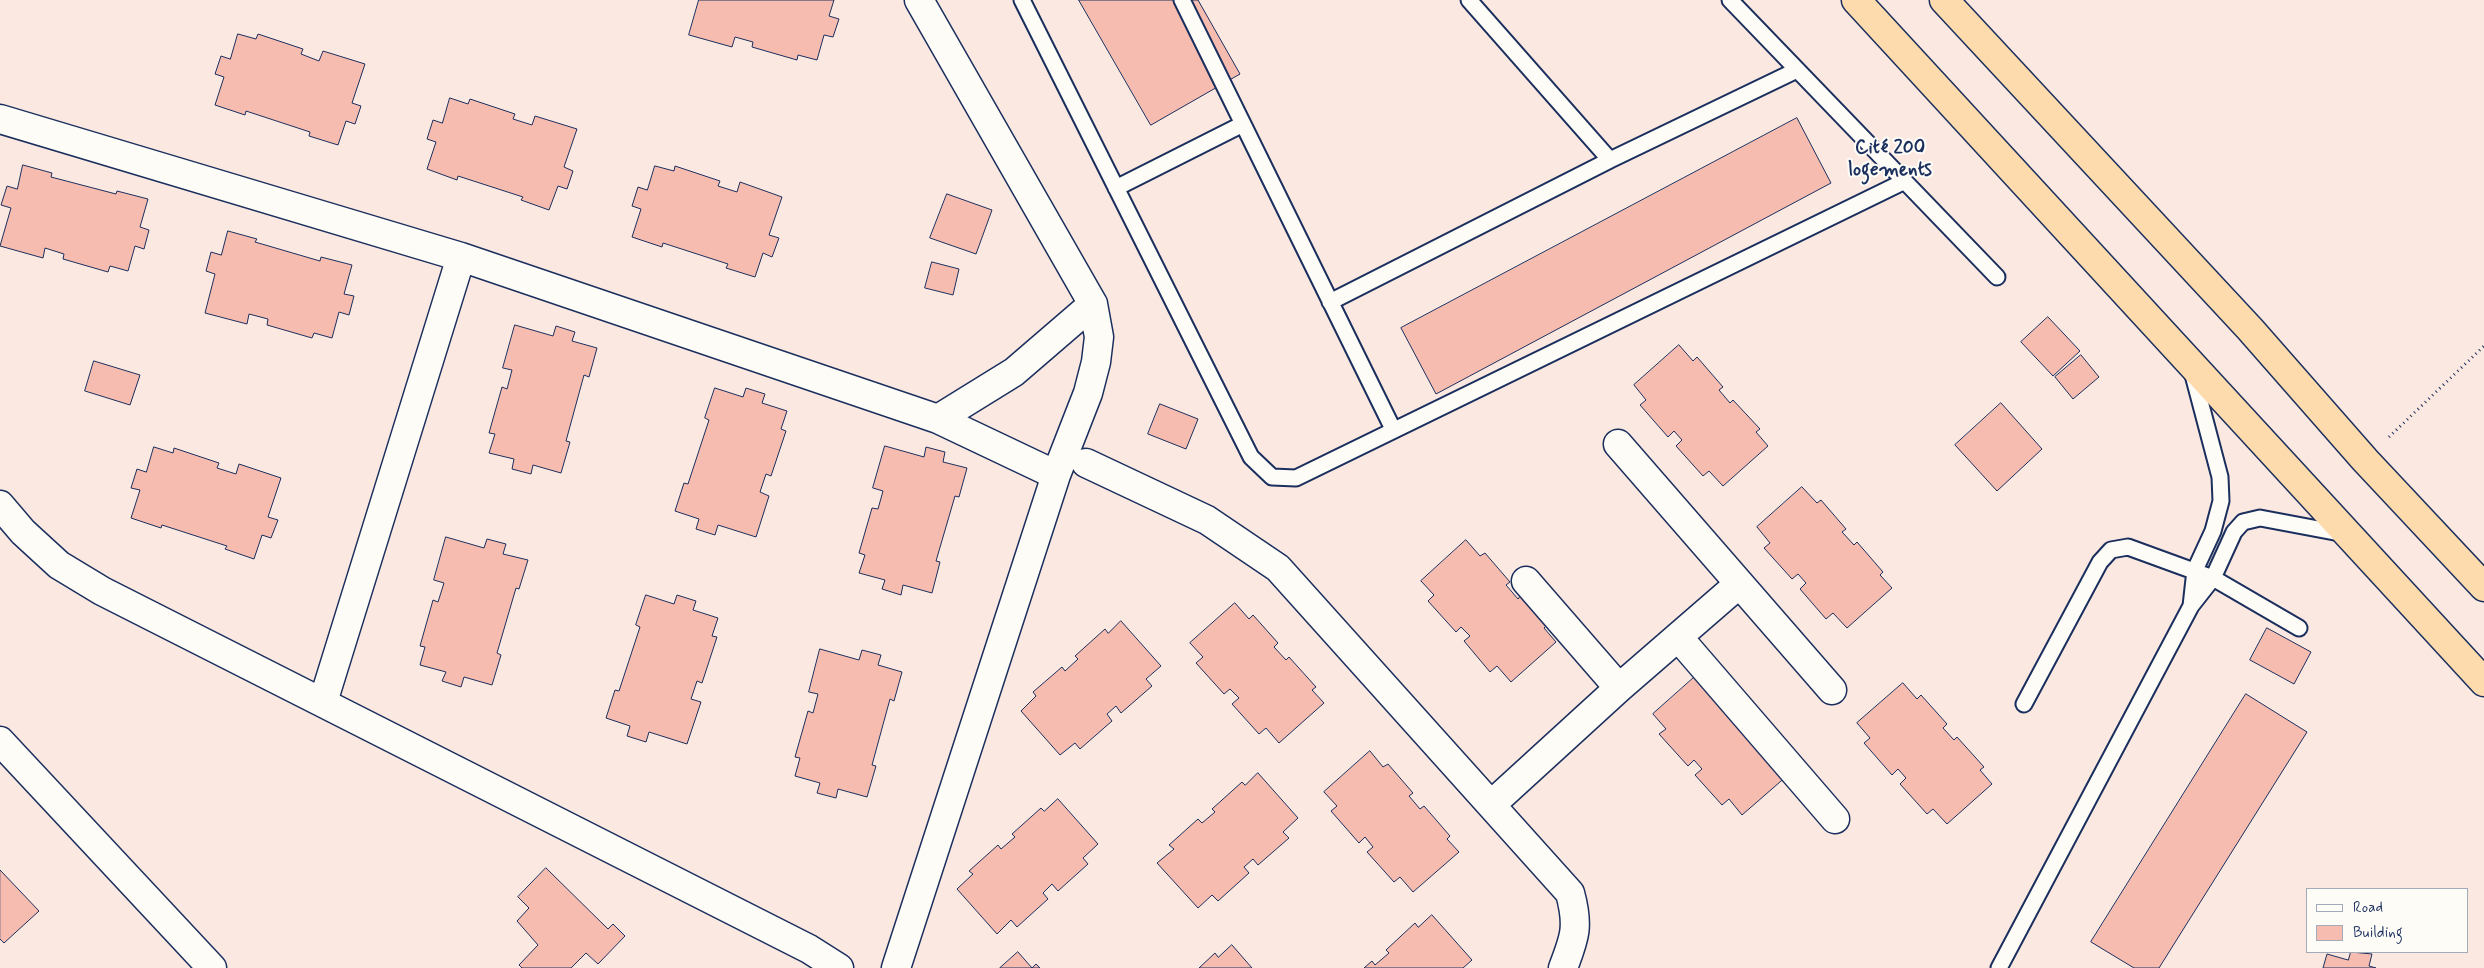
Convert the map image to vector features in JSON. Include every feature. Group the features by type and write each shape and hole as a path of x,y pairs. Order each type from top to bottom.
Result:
{"highway":[{"path":"1856,0 2484,682"},
{"path":"1944,0 2250,329 2366,460 2484,587"}],"street":[{"path":"896,968 1056,475 1088,393 1096,362 1099,337 1093,304 918,0"},
{"path":"2,112 461,257 938,419 1056,475"},
{"path":"323,702 461,257"},
{"path":"938,419 1014,372 1093,304"},
{"path":"1618,444 1832,690"},
{"path":"1086,463 1207,520 1278,568 1570,893 1577,919 1564,968"},
{"path":"0,505 22,532 68,570 102,590 808,949 839,968"},
{"path":"1526,581 1619,688"},
{"path":"1492,804 1619,688 1739,584"},
{"path":"1678,637 1835,818"},
{"path":"0,741 212,968"}],"lane":[{"path":"1022,0 1251,457 1272,477 1296,478 1393,429 1905,181"},
{"path":"1182,0 1393,429"},
{"path":"1470,0 1610,160"},
{"path":"1730,0 1997,277"},
{"path":"1330,302 1610,160 1797,70"},
{"path":"1116,188 1243,124"},
{"path":"2189,361 2220,477 2221,501 2213,531 2195,570 2191,606"},
{"path":"1998,968 2191,606 2213,578 2234,532 2242,522 2260,518 2349,534"},
{"path":"2024,704 2100,562 2111,550 2128,547 2195,570 2213,578 2299,628"}],"path":[{"path":"2366,460 2484,346"}],"building":[{"path":"699,0 834,0 829,16 839,19 833,37 824,35 817,60 798,55 797,60 752,47 753,42 735,37 732,47 689,35"},
{"path":"1079,0 1198,0 1240,74 1151,125"},
{"path":"238,34 256,39 258,34 303,49 301,54 319,61 323,51 365,64 352,103 361,106 355,124 346,121 338,145 309,136 310,132 246,111 245,115 215,105 224,77 215,74 221,56 230,59"},
{"path":"450,98 468,104 470,99 515,114 513,119 532,125 535,116 577,129 564,167 573,171 567,189 558,186 549,210 521,200 523,197 458,176 457,180 427,169 436,142 427,139 433,120 442,123"},
{"path":"1797,118 1831,183 1436,394 1401,328"},
{"path":"23,165 52,173 51,177 116,194 117,191 148,199 140,227 149,230 144,249 135,246 128,271 110,266 108,272 63,259 64,254 45,248 43,258 0,246 11,208 1,205 7,186 17,189"},
{"path":"655,166 674,171 675,166 720,181 718,186 737,192 740,182 782,197 769,235 779,238 772,257 763,253 755,277 726,268 728,264 663,243 662,247 632,237 641,209 632,206 638,187 647,190"},
{"path":"947,194 992,210 976,254 930,238"},
{"path":"228,231 257,239 255,242 320,261 321,257 352,265 344,294 354,296 349,315 339,312 332,338 314,333 312,338 267,325 268,319 249,314 247,324 205,313 215,274 206,271 211,252 221,255"},
{"path":"932,262 959,269 953,295 925,288"},
{"path":"2048,317 2080,351 2053,376 2021,342"},
{"path":"515,325 553,336 556,326 575,332 572,341 597,348 589,377 584,375 566,441 570,442 561,473 533,465 531,474 512,469 514,459 489,453 495,434 489,433 502,387 507,389 512,370 503,368"},
{"path":"1679,345 1693,361 1697,357 1723,387 1719,390 1730,403 1733,400 1760,429 1756,432 1768,446 1723,486 1709,471 1703,476 1676,446 1682,440 1674,431 1668,437 1640,405 1646,400 1634,385"},
{"path":"2081,355 2099,377 2073,399 2055,377"},
{"path":"94,361 140,375 130,405 85,391"},
{"path":"715,388 743,397 746,388 765,394 762,403 787,411 781,429 786,431 771,476 766,474 760,492 769,496 756,537 718,525 715,535 696,529 699,519 675,511 684,483 688,484 709,420 705,418"},
{"path":"2001,403 2042,449 1997,491 1955,445"},
{"path":"1160,404 1198,419 1186,449 1148,434"},
{"path":"885,446 924,457 926,447 945,452 943,462 967,468 959,497 955,496 936,561 940,562 932,593 903,585 901,595 882,589 885,580 859,573 865,555 859,553 872,508 878,509 883,491 873,488"},
{"path":"154,447 173,453 174,448 219,463 217,468 236,474 239,464 281,478 268,517 278,520 271,538 262,535 254,559 225,549 227,546 162,525 161,528 131,518 140,490 131,488 137,469 146,472"},
{"path":"1802,487 1817,503 1821,500 1846,529 1842,532 1854,545 1857,542 1883,572 1880,575 1892,588 1847,628 1833,613 1826,619 1800,589 1806,583 1798,574 1792,579 1764,548 1770,543 1757,527"},
{"path":"446,537 484,548 487,539 506,544 503,554 528,560 519,589 516,588 497,653 501,655 492,685 464,677 461,687 442,681 446,672 420,665 425,647 420,646 433,600 438,602 444,583 434,580"},
{"path":"1466,540 1480,556 1485,553 1510,582 1506,585 1518,599 1521,595 1547,625 1544,628 1556,642 1511,682 1497,666 1490,672 1464,641 1470,636 1461,627 1456,632 1428,601 1434,595 1421,581"},
{"path":"646,595 674,604 677,595 696,601 693,610 718,618 712,636 717,637 702,683 697,681 691,699 701,702 687,744 649,732 646,742 627,736 630,726 606,718 615,690 619,691 640,627 636,625"},
{"path":"1235,603 1249,619 1253,615 1278,643 1274,647 1286,660 1289,657 1316,687 1312,690 1324,703 1279,743 1266,728 1259,734 1232,704 1239,698 1230,689 1224,694 1196,663 1203,657 1190,643"},
{"path":"1121,621 1161,666 1146,679 1152,686 1121,713 1116,706 1107,714 1112,721 1080,749 1075,743 1060,755 1021,711 1036,696 1033,692 1062,667 1065,671 1078,659 1075,656 1105,629 1108,633"},
{"path":"2267,628 2311,652 2294,684 2250,660"},
{"path":"820,649 859,660 862,650 881,655 878,665 902,672 894,701 890,699 872,765 876,766 867,797 838,789 836,798 817,793 820,783 795,776 800,758 795,757 808,711 813,713 818,694 809,692"},
{"path":"1698,674 1788,775 1742,815 1729,799 1722,805 1695,775 1702,769 1694,760 1688,766 1659,734 1666,729 1653,714"},
{"path":"1903,683 1917,699 1921,695 1947,724 1943,728 1954,740 1957,737 1984,767 1980,770 1992,784 1947,824 1933,809 1927,814 1900,784 1906,778 1898,769 1892,775 1864,743 1870,738 1857,723"},
{"path":"2246,694 2307,732 2159,968 2134,968 2091,942"},
{"path":"1370,751 1383,767 1388,764 1413,793 1409,796 1420,809 1424,806 1450,836 1447,839 1459,852 1413,892 1400,877 1394,882 1367,852 1373,847 1365,837 1359,843 1331,811 1337,806 1324,792"},
{"path":"1258,773 1298,818 1283,832 1289,838 1258,865 1253,859 1244,867 1249,873 1218,901 1212,895 1198,908 1157,863 1174,849 1169,845 1198,819 1202,823 1215,812 1212,809 1242,782 1245,785"},
{"path":"1058,799 1098,844 1083,858 1088,864 1058,891 1052,884 1043,893 1048,899 1017,927 1011,920 997,934 957,889 973,874 969,871 998,845 1001,849 1015,837 1012,834 1041,808 1044,811"},
{"path":"546,868 608,929 613,924 625,936 598,964 586,953 571,968 522,968 519,965 538,945 517,921 529,908 518,897"},
{"path":"0,870 39,911 4,943 0,939"},
{"path":"1432,915 1472,960 1463,968 1364,968 1372,961 1375,965 1389,953 1386,950 1415,923 1418,927"},
{"path":"1232,945 1252,968 1199,968 1215,953 1218,957"},
{"path":"1018,952 1032,968 1000,968"},
{"path":"2351,953 2372,954 2369,966 2376,968 2323,968 2327,954 2348,960"},
{"path":"1036,964 1040,968 1032,968"}],"district":[{"name":"Cité 200 logements","path":"1890,160"}]}
